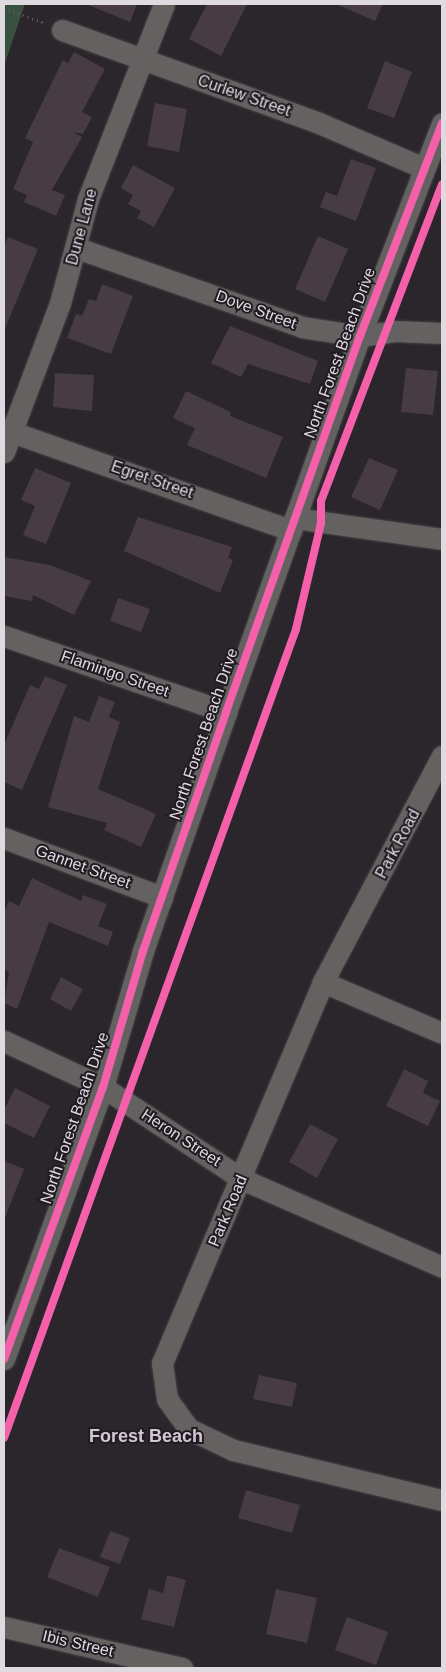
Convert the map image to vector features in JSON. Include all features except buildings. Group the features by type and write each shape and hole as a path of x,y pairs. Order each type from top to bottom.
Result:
{"street":[{"name":"Dune Lane","path":"4,452 77,248 88,199 164,4"},
{"name":"Curlew Street","path":"62,30 144,58 424,168"},
{"name":"North Forest Beach Drive","path":"4,1359 103,1087 162,897 226,712 360,336 442,123"},
{"name":"Dove Street","path":"77,248 302,327 360,336 395,331 442,334"},
{"name":"Egret Street","path":"12,432 293,524 442,539"},
{"name":"Flamingo Street","path":"4,636 226,712"},
{"name":"Park Road","path":"442,756 438,780 323,982 242,1179 162,1363 167,1398 188,1429 234,1450 442,1500"},
{"name":"Gannet Street","path":"4,838 162,897"},
{"path":"323,982 442,1033"},
{"name":"Heron Street","path":"4,1041 103,1087 242,1179 442,1267"},
{"name":"Ibis Street","path":"4,1627 182,1668"}],"path":[{"path":"4,8 62,30"}],"green space":[{"path":"4,4 25,4 4,66"}],"cycle path":[{"path":"4,1359 103,1087 143,951 226,712 360,336 442,123"},
{"path":"4,1438 296,629 321,523 321,501 442,184"}],"district":[{"name":"Forest Beach","path":"146,1436"}]}
